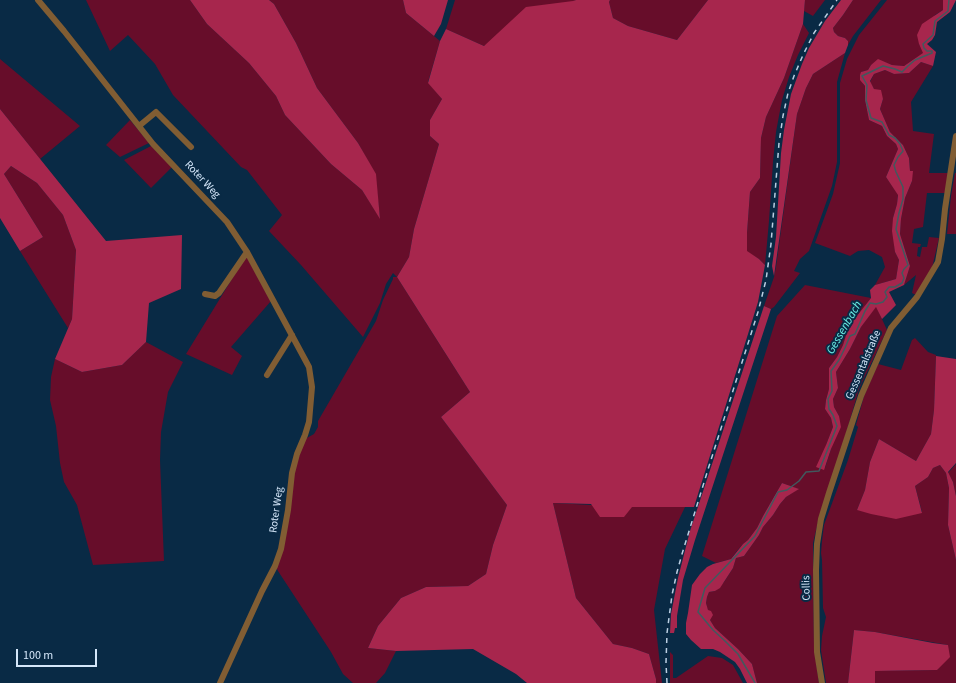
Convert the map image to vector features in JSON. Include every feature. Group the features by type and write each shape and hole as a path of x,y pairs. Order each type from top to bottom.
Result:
{"street":[{"name":"Roter Weg","path":"38,0 153,144 227,222 247,252 309,368 312,386 308,422 292,473 288,510 281,549 275,566 220,683"},
{"name":"Roter Weg","path":"139,126 156,112 191,147"},
{"name":"Gessentalstraße","path":"829,493 861,396 891,328 917,296 938,262 956,136"},
{"path":"205,294 215,296 219,293 247,252"},
{"path":"267,375 292,335"},
{"name":"Collis","path":"822,683 817,652 817,544 829,493"}],"shaded area":[{"path":"86,0 190,0 207,24 249,63 276,96 285,115 331,164 362,190 380,218 375,174 358,143 317,88 296,43 274,4 269,0 403,0 406,13 440,41 428,82 442,99 430,120 430,136 439,144 414,229 409,257 397,277 393,273 386,284 380,303 363,337 301,265 269,231 282,215 247,170 241,167 173,95 155,64 128,35 110,51"},
{"path":"190,0 269,0 274,4 296,43 317,88 358,143 376,174 380,219 362,190 331,164 285,115 276,96 249,63 207,24"},
{"path":"403,0 448,0 441,24 434,36 406,13"},
{"path":"455,0 576,0 484,46 446,29"},
{"path":"576,0 610,0 609,2 613,18 628,26 677,40 708,0 805,0 803,24 784,78 766,117 761,138 760,178 750,192 747,251 765,265 758,302 694,507 632,507 624,517 600,517 591,504 553,503 576,598 613,644 632,648 649,654 656,683 527,683 516,674 473,649 396,651 368,648 378,626 401,598 426,587 468,586 486,574 493,545 507,505 441,417 470,392 397,277 409,257 414,229 439,144 430,136 430,120 442,99 428,83 440,41 446,29 484,46 526,7"},
{"path":"610,0 708,0 677,40 628,26 613,18 609,2"},
{"path":"805,0 825,0 813,16 804,11"},
{"path":"841,0 853,0 833,28 834,32 838,36 845,38 848,41 848,45 845,53 813,74 806,88 797,114 774,276 772,266 776,237 781,153 791,94 809,48 825,21"},
{"path":"853,0 881,0 853,36 848,45 848,41 845,38 838,36 834,32 833,28"},
{"path":"887,0 943,0 943,10 935,15 919,44 924,53 904,66 892,65 884,62 871,65 868,70 861,72 863,84 865,86 865,100 869,120 882,126 887,136 896,144 898,149 886,177 898,194 893,218 895,252 899,260 896,279 875,285 885,267 882,257 869,250 858,251 850,256 815,243 833,194 840,163 840,83 847,59 859,35"},
{"path":"943,0 956,0 950,12 937,22 935,35 927,44 936,52 933,66 921,62 909,73 894,74 885,70 874,74 870,81 874,89 881,90 883,99 880,109 890,132 903,145 909,158 910,171 913,171 912,181 905,198 900,234 910,266 904,285 889,292 896,305 882,319 876,307 861,327 836,372 838,388 833,399 834,407 839,416 841,427 831,449 824,470 816,467 833,427 831,418 825,409 829,389 829,368 843,345 849,326 871,298 870,290 875,285 896,279 899,260 895,252 892,231 898,195 886,177 898,149 896,144 887,136 882,126 869,120 865,100 865,86 860,80 860,75 861,72 868,70 878,59 892,65 904,66 923,53 917,35 922,24 943,10"},
{"path":"803,24 809,33 789,77 782,100 776,132 765,265 759,259 747,252 750,192 760,178 761,138 766,117 784,78"},
{"path":"845,53 837,82 837,162 832,186 809,251 800,259 794,271 800,273 771,309 764,306 776,267 797,114 806,88 813,74"},
{"path":"0,59 80,126 40,159 0,109"},
{"path":"921,62 933,66 911,102 913,131 934,134 929,173 948,173 946,193 927,193 923,227 914,229 912,243 921,244 920,247 918,247 917,256 920,257 922,247 927,247 929,237 939,238 932,268 916,295 912,293 916,275 904,285 910,266 900,234 905,198 912,181 909,158 903,145 890,132 880,109 883,99 870,82 874,74 885,70 894,74 909,73"},
{"path":"0,109 106,241 182,235 181,289 149,303 146,342 122,365 82,372 55,359 72,319 76,250 63,215 37,183 11,166 4,174 43,237 20,251 0,218"},
{"path":"130,120 149,143 120,157 106,145"},
{"path":"151,146 172,167 151,188 124,160"},
{"path":"11,166 37,183 63,215 76,250 72,319 68,328 20,251 43,237 4,174"},
{"path":"955,173 956,234 947,234 951,196"},
{"path":"246,256 271,301 231,347 242,356 232,375 186,354"},
{"path":"393,277 397,277 470,392 441,417 507,505 493,545 486,574 468,586 426,587 401,598 378,626 368,648 396,651 385,673 376,683 353,683 343,674 331,652 276,567 293,472 305,439 314,434 318,427 318,421 376,321"},
{"path":"805,285 871,298 850,326 837,357 829,368 829,389 825,409 831,418 833,427 826,445 825,468 839,416 834,407 833,399 838,388 836,372 861,327 876,306 887,330 859,389 818,522 813,543 814,647 819,683 757,683 752,664 715,628 710,620 706,603 707,597 709,592 715,591 724,582 733,568 736,558 744,556 780,504 786,497 798,489 782,483 757,528 731,559 716,563 702,556 777,316"},
{"path":"764,306 771,309 683,580 677,616 677,628 675,628 674,633 670,633 671,614 678,578 690,531"},
{"path":"915,338 928,352 936,355 934,410 931,434 916,461 879,439 870,462 865,490 857,510 922,512 915,486 928,477 933,468 940,465 946,473 949,488 948,525 956,560 956,683 875,683 875,671 937,670 948,645 875,632 854,630 848,683 826,683 821,650 826,617 823,608 821,553 824,525 848,460 858,427 856,425 864,396 878,364 901,370 912,340"},
{"path":"146,342 183,362 168,392 161,432 160,460 164,561 93,565 77,505 64,482 60,463 56,426 50,400 51,377 55,359 82,372 122,365"},
{"path":"936,356 956,359 956,463 948,472 953,482 956,496 956,560 948,525 949,488 946,473 940,465 933,468 928,477 915,486 922,513 896,519 857,510 865,490 870,462 879,439 916,461 931,434 934,410"},
{"path":"956,464 956,496 953,482 948,473"},
{"path":"782,483 799,489 786,497 780,504 744,556 736,558 733,568 720,588 709,592 707,597 706,603 708,610 711,611 713,615 710,620 715,628 752,664 757,683 747,683 735,662 713,649 701,649 686,634 686,623 692,585 707,567 731,559 748,540 757,528"},
{"path":"553,503 632,507 685,507 665,549 654,610 662,683 656,683 649,654 632,648 613,644 576,598"},
{"path":"854,630 875,632 948,645 950,657 937,670 875,671 875,683 848,683"},
{"path":"670,652 673,655 673,678 676,678 708,656 722,658 733,665 743,683 670,683"}],"waterway":[{"name":"Gessenbach","path":"755,683 738,654 713,630 698,612 705,588 755,536 778,492 787,490 799,481 806,472 819,471 837,426 829,409 828,399 832,391 831,371 839,360 850,336 855,334 870,303 876,304 883,302 887,297 885,292 889,287 895,287 902,283 904,278 902,273 908,265 896,229 903,199 903,187 894,165 903,151 895,138 889,135 882,122 871,118 866,100 867,85 862,76 883,66 902,72 915,60 932,53 932,51 927,51 923,44 933,35 935,21 948,11 949,0"}],"railway":[{"path":"667,683 667,633 672,595 677,572 758,312 766,280 771,244 779,143 788,93 803,55 814,33 837,0"}]}
